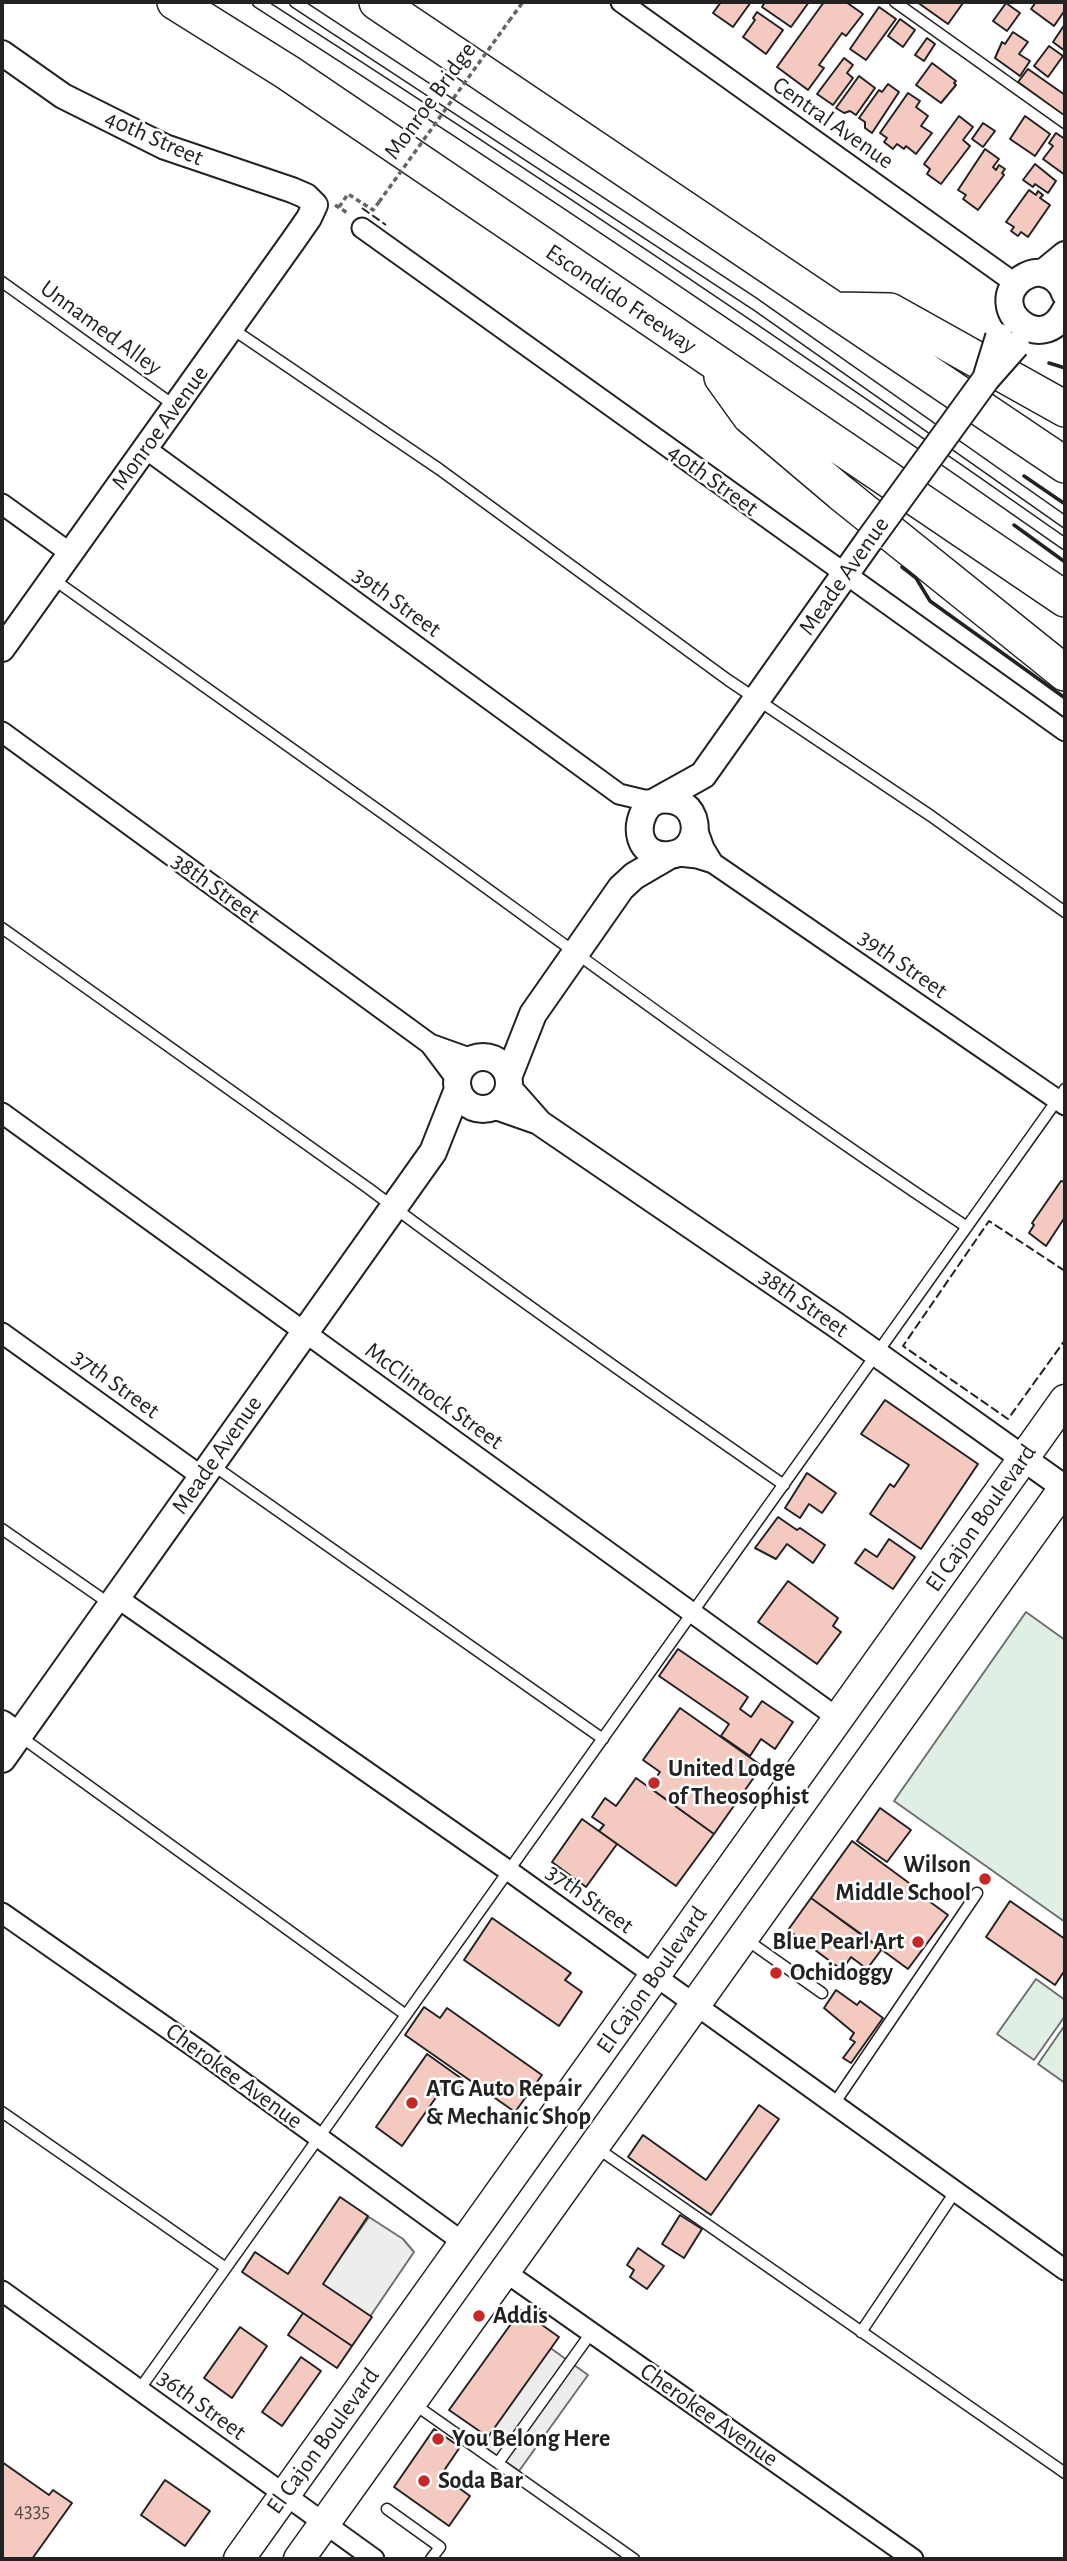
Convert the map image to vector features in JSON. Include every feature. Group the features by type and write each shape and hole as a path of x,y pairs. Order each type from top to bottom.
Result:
{"highway":[{"name":"Escondido Freeway","path":"174,2 288,72 1065,599"},
{"path":"377,2 1065,465"},
{"path":"837,310 890,311 1065,409"},
{"path":"710,360 750,416 841,494 1065,673"}],"main road":[{"path":"1056,320 1038,330 1021,324 1010,309 1013,292 1025,276 1043,273 1065,255"},
{"path":"1043,273 1058,280 1065,293"},
{"name":"Meade Avenue","path":"621,888 643,812 658,800 703,775 986,379 1008,341 1013,292"},
{"path":"1008,341 1031,335 1056,320"},
{"name":"Meade Avenue","path":"433,1152 499,1095 533,1014 621,888 635,876 678,853 692,841 703,775"},
{"path":"658,800 677,801 692,813 695,823"},
{"path":"639,830 646,846 661,855 670,855"},
{"name":"Meade Avenue","path":"2,1759 10,1729 113,1601 433,1152 467,1071 533,1014"},
{"path":"498,1061 499,1095 467,1104 467,1071 498,1061"},
{"name":"El Cajon Boulevard","path":"239,2559 1065,1400"},
{"name":"El Cajon Boulevard","path":"299,2559 1065,1488"}],"street":[{"name":"Central Avenue","path":"621,2 1013,292"},
{"name":"40th Street","path":"2,53 63,96 166,147 292,190 327,206"},
{"name":"Monroe Avenue","path":"2,649 309,218 327,206"},
{"name":"40th Street","path":"362,228 1065,731"},
{"name":"39th Street","path":"146,449 620,794 644,800 658,800"},
{"path":"2,504 71,553"},
{"name":"38th Street","path":"2,732 467,1071"},
{"name":"39th Street","path":"620,794 639,830"},
{"path":"695,823 713,863"},
{"name":"39th Street","path":"670,855 713,863 1063,1098"},
{"name":"38th Street","path":"499,1095 877,1354 1065,1488"},
{"name":"McClintock Street","path":"2,1113 838,1719"},
{"name":"37th Street","path":"2,1333 206,1469"},
{"name":"37th Street","path":"113,1601 509,1871 1065,2270"},
{"name":"Cherokee Avenue","path":"2,1913 201,2051 464,2243"},
{"name":"Cherokee Avenue","path":"504,2271 914,2559"},
{"name":"36th Street","path":"2,2291 374,2559"}],"lane":[{"path":"258,2 557,195 856,397 1065,544"},
{"path":"295,2 755,304 1065,522"},
{"path":"895,2 1065,122"},
{"name":"Unnamed Alley","path":"2,282 175,407"},
{"path":"231,328 439,469 728,680 1065,912"},
{"path":"52,578 858,1155 967,1227"},
{"path":"2,928 602,1359 784,1485"},
{"path":"139,2390 967,1227 1063,1098"},
{"path":"206,1469 603,1739"},
{"path":"2,1529 113,1601"},
{"path":"10,1729 406,2015"},
{"path":"834,2104 977,1893"},
{"path":"744,1937 822,1993"},
{"path":"2,2112 226,2268"},
{"path":"594,2146 1065,2473"},
{"path":"861,2332 955,2192"},
{"path":"498,2463 592,2333"},
{"path":"411,2401 634,2559"},
{"path":"387,2509 440,2547 431,2559"}],"path":[{"name":"Monroe Bridge","path":"327,206 348,194 373,210 523,2"},
{"path":"327,206 357,220 362,228"}],"green space":[{"path":"1026,1612 1065,1640 1065,1922 894,1801"},
{"path":"1036,1979 1065,2000 1065,2016 1034,2060 997,2034"},
{"path":"1065,2025 1065,2083 1038,2064"}],"shaded area":[{"path":"369,2217 403,2239 414,2252 365,2324 318,2289"},
{"path":"549,2347 588,2375 519,2471 480,2444"}],"building":[{"path":"721,2 751,2 733,27 713,13"},
{"path":"765,2 809,2 791,27 762,7"},
{"path":"824,2 846,2 863,14 846,36 842,33 819,65 824,68 808,90 777,67"},
{"path":"917,2 962,2 963,3 948,24"},
{"path":"1036,2 1065,2 1065,10 1054,26 1031,9"},
{"path":"1006,3 1020,13 1007,31 993,21"},
{"path":"879,7 896,19 866,60 850,49"},
{"path":"757,12 783,30 766,54 743,37 755,20 753,18"},
{"path":"900,19 915,30 903,47 888,36"},
{"path":"1065,24 1065,51 1053,42"},
{"path":"1013,32 1028,42 1019,54 1030,61 1020,76 995,58 1002,42 1005,44"},
{"path":"927,38 935,44 924,61 915,55"},
{"path":"1049,46 1063,56 1048,77 1034,66"},
{"path":"844,58 853,65 847,73 853,78 833,105 817,94"},
{"path":"932,63 956,81 956,85 941,103 916,85"},
{"path":"1028,69 1065,95 1065,116 1018,82"},
{"path":"859,76 875,88 856,115 850,111 844,113 836,108"},
{"path":"888,84 899,92 872,133 859,118 879,90 882,92"},
{"path":"908,93 920,101 916,107 928,116 921,126 932,133 916,154 906,146 904,149 897,144 893,149 884,142 887,138 880,133"},
{"path":"959,116 973,127 963,140 970,146 941,184 927,174 930,169 924,164"},
{"path":"1025,116 1050,134 1035,156 1010,139"},
{"path":"983,123 995,131 983,147 972,139"},
{"path":"1056,133 1065,139 1065,175 1043,159 1053,146 1049,143"},
{"path":"985,149 999,159 993,167 996,170 999,165 1005,169 1002,173 1004,175 978,210 963,199 966,195 958,190"},
{"path":"1035,164 1056,181 1048,193 1023,180"},
{"path":"1029,190 1036,195 1038,191 1043,195 1040,198 1050,205 1028,237 1021,232 1018,236 1011,231 1014,227 1006,222"},
{"path":"1061,1181 1065,1182 1065,1217 1046,1246 1029,1233 1034,1225 1032,1223"},
{"path":"885,1400 978,1464 921,1549 870,1514 890,1484 894,1487 909,1465 861,1434"},
{"path":"807,1473 836,1493 822,1513 809,1504 800,1518 785,1508"},
{"path":"778,1517 825,1545 813,1563 787,1544 776,1559 755,1548"},
{"path":"889,1539 915,1557 893,1589 855,1563 865,1549 877,1557"},
{"path":"788,1581 838,1618 833,1626 841,1632 817,1664 758,1622"},
{"path":"678,1649 748,1697 740,1709 751,1717 762,1701 793,1722 775,1749 761,1739 750,1756 721,1736 729,1724 659,1676"},
{"path":"680,1708 762,1766 714,1834 649,1787 660,1772 643,1760"},
{"path":"636,1778 714,1834 676,1886 599,1831 604,1825 592,1817 605,1798 616,1806"},
{"path":"880,1808 911,1830 887,1862 857,1841"},
{"path":"582,1819 617,1844 586,1887 552,1862"},
{"path":"852,1841 948,1915 908,1969 811,1898"},
{"path":"811,1898 882,1949 867,1969 851,1957 842,1970 788,1930"},
{"path":"1010,1901 1065,1939 1065,1970 1055,1985 986,1937"},
{"path":"492,1918 571,1973 565,1980 582,1992 559,2026 464,1960"},
{"path":"836,1990 857,2005 860,2001 883,2018 851,2063 843,2058 855,2042 850,2039 854,2033 824,2008"},
{"path":"424,2007 440,2018 447,2008 542,2075 515,2112 405,2035"},
{"name":"ATG Auto Repair & Mechanic Shop","path":"427,2054 465,2081 456,2094 444,2086 402,2146 376,2127"},
{"path":"759,2105 779,2119 711,2215 628,2157 643,2135 706,2180"},
{"path":"340,2197 368,2216 323,2284 372,2317 352,2346 242,2272 255,2252 288,2274"},
{"path":"680,2215 702,2229 684,2258 662,2244"},
{"path":"638,2248 664,2266 647,2289 630,2277 634,2270 627,2265"},
{"path":"521,2310 559,2337 488,2437 449,2410"},
{"path":"303,2313 352,2346 337,2368 288,2335"},
{"path":"240,2327 267,2346 232,2398 204,2378"},
{"path":"301,2357 321,2371 282,2426 262,2412"},
{"name":"Soda Bar","path":"434,2429 460,2447 441,2475 470,2496 449,2526 394,2487"},
{"path":"2,2462 49,2495 53,2490 72,2503 32,2559 2,2559"},
{"path":"165,2480 210,2511 185,2546 141,2515"}],"fence":[{"path":"362,208 386,225"},
{"path":"1065,1271 989,1221 903,1346 1008,1419 1065,1340"}],"wall":[{"path":"1049,363 1065,368"},
{"path":"1024,476 1065,504"},
{"path":"1014,525 1065,562"},
{"path":"902,567 916,578 930,601 1065,698"}],"place":[{"name":"United Lodge of Theosophist","path":"654,1783"},
{"name":"Wilson Middle School","path":"985,1879"},
{"name":"Blue Pearl Art","path":"918,1942"},
{"name":"Ochidoggy","path":"776,1973"},
{"name":"ATG Auto Repair & Mechanic Shop","path":"412,2103"},
{"name":"Addis","path":"479,2316"},
{"name":"You Belong Here","path":"438,2439"},
{"name":"Soda Bar","path":"424,2481"}]}
